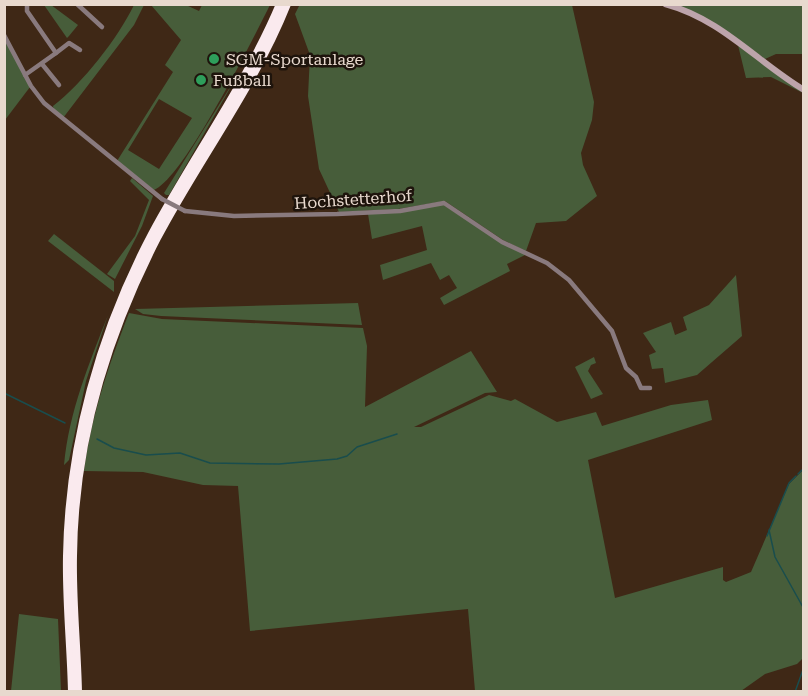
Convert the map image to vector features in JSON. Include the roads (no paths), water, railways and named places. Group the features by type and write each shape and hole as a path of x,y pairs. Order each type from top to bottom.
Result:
{"highway":[{"path":"72,692 67,556 78,464 95,371 124,293 153,234 250,65 280,4"},
{"path":"78,464 104,362 138,277 180,198 255,68 287,4"},
{"path":"76,478 73,555 78,692"}],"street":[{"path":"27,4 27,10 57,53"},
{"path":"77,4 102,27"},
{"path":"665,4 688,11 716,25 804,90"},
{"path":"4,35 26,75 69,43 80,50"},
{"path":"42,64 59,85"},
{"name":"Hochstetterhof","path":"26,75 44,104 162,199 187,212 234,216 337,214 400,211 444,202 502,242 537,257 558,271 612,331 621,348 626,368 636,377 640,388 650,388"}],"waterway":[{"path":"4,393 65,423"},
{"path":"97,439 114,448 146,455 180,453 210,463 279,464 337,459 347,456 357,447 397,434"},
{"path":"798,474 804,468"},
{"path":"767,536 789,483 796,476"},
{"path":"769,530 775,557 804,609"},
{"path":"795,692 804,667"}],"place":[{"name":"SGM-Sportanlage","path":"214,59"},
{"name":"Fußball","path":"201,80"}]}
